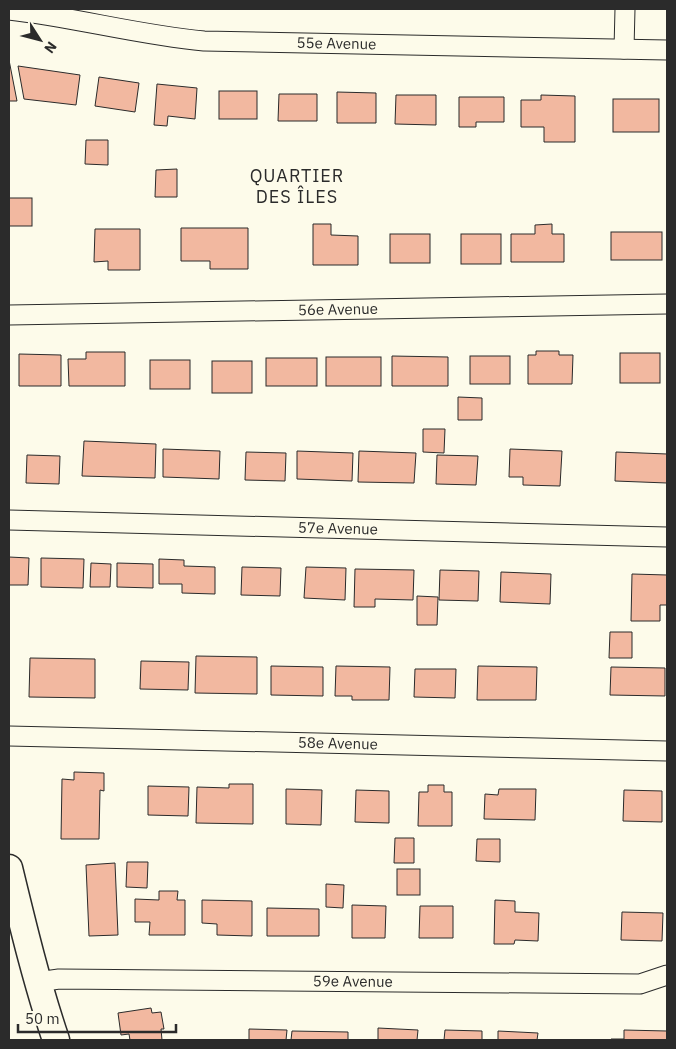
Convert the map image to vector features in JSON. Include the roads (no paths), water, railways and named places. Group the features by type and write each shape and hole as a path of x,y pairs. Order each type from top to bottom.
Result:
{"main road":[{"path":"9,868 14,910 56,1040"}],"street":[{"path":"624,49 625,9"},
{"name":"55e Avenue","path":"9,10 42,14 172,38 204,41 667,50"},
{"name":"56e Avenue","path":"9,314 667,304"},
{"name":"57e Avenue","path":"9,520 667,537"},
{"name":"58e Avenue","path":"9,736 667,751"},
{"name":"59e Avenue","path":"38,982 59,979 640,984 667,975"}],"district":[{"name":"QUARTIER DES ÎLES","path":"297,186"}]}
